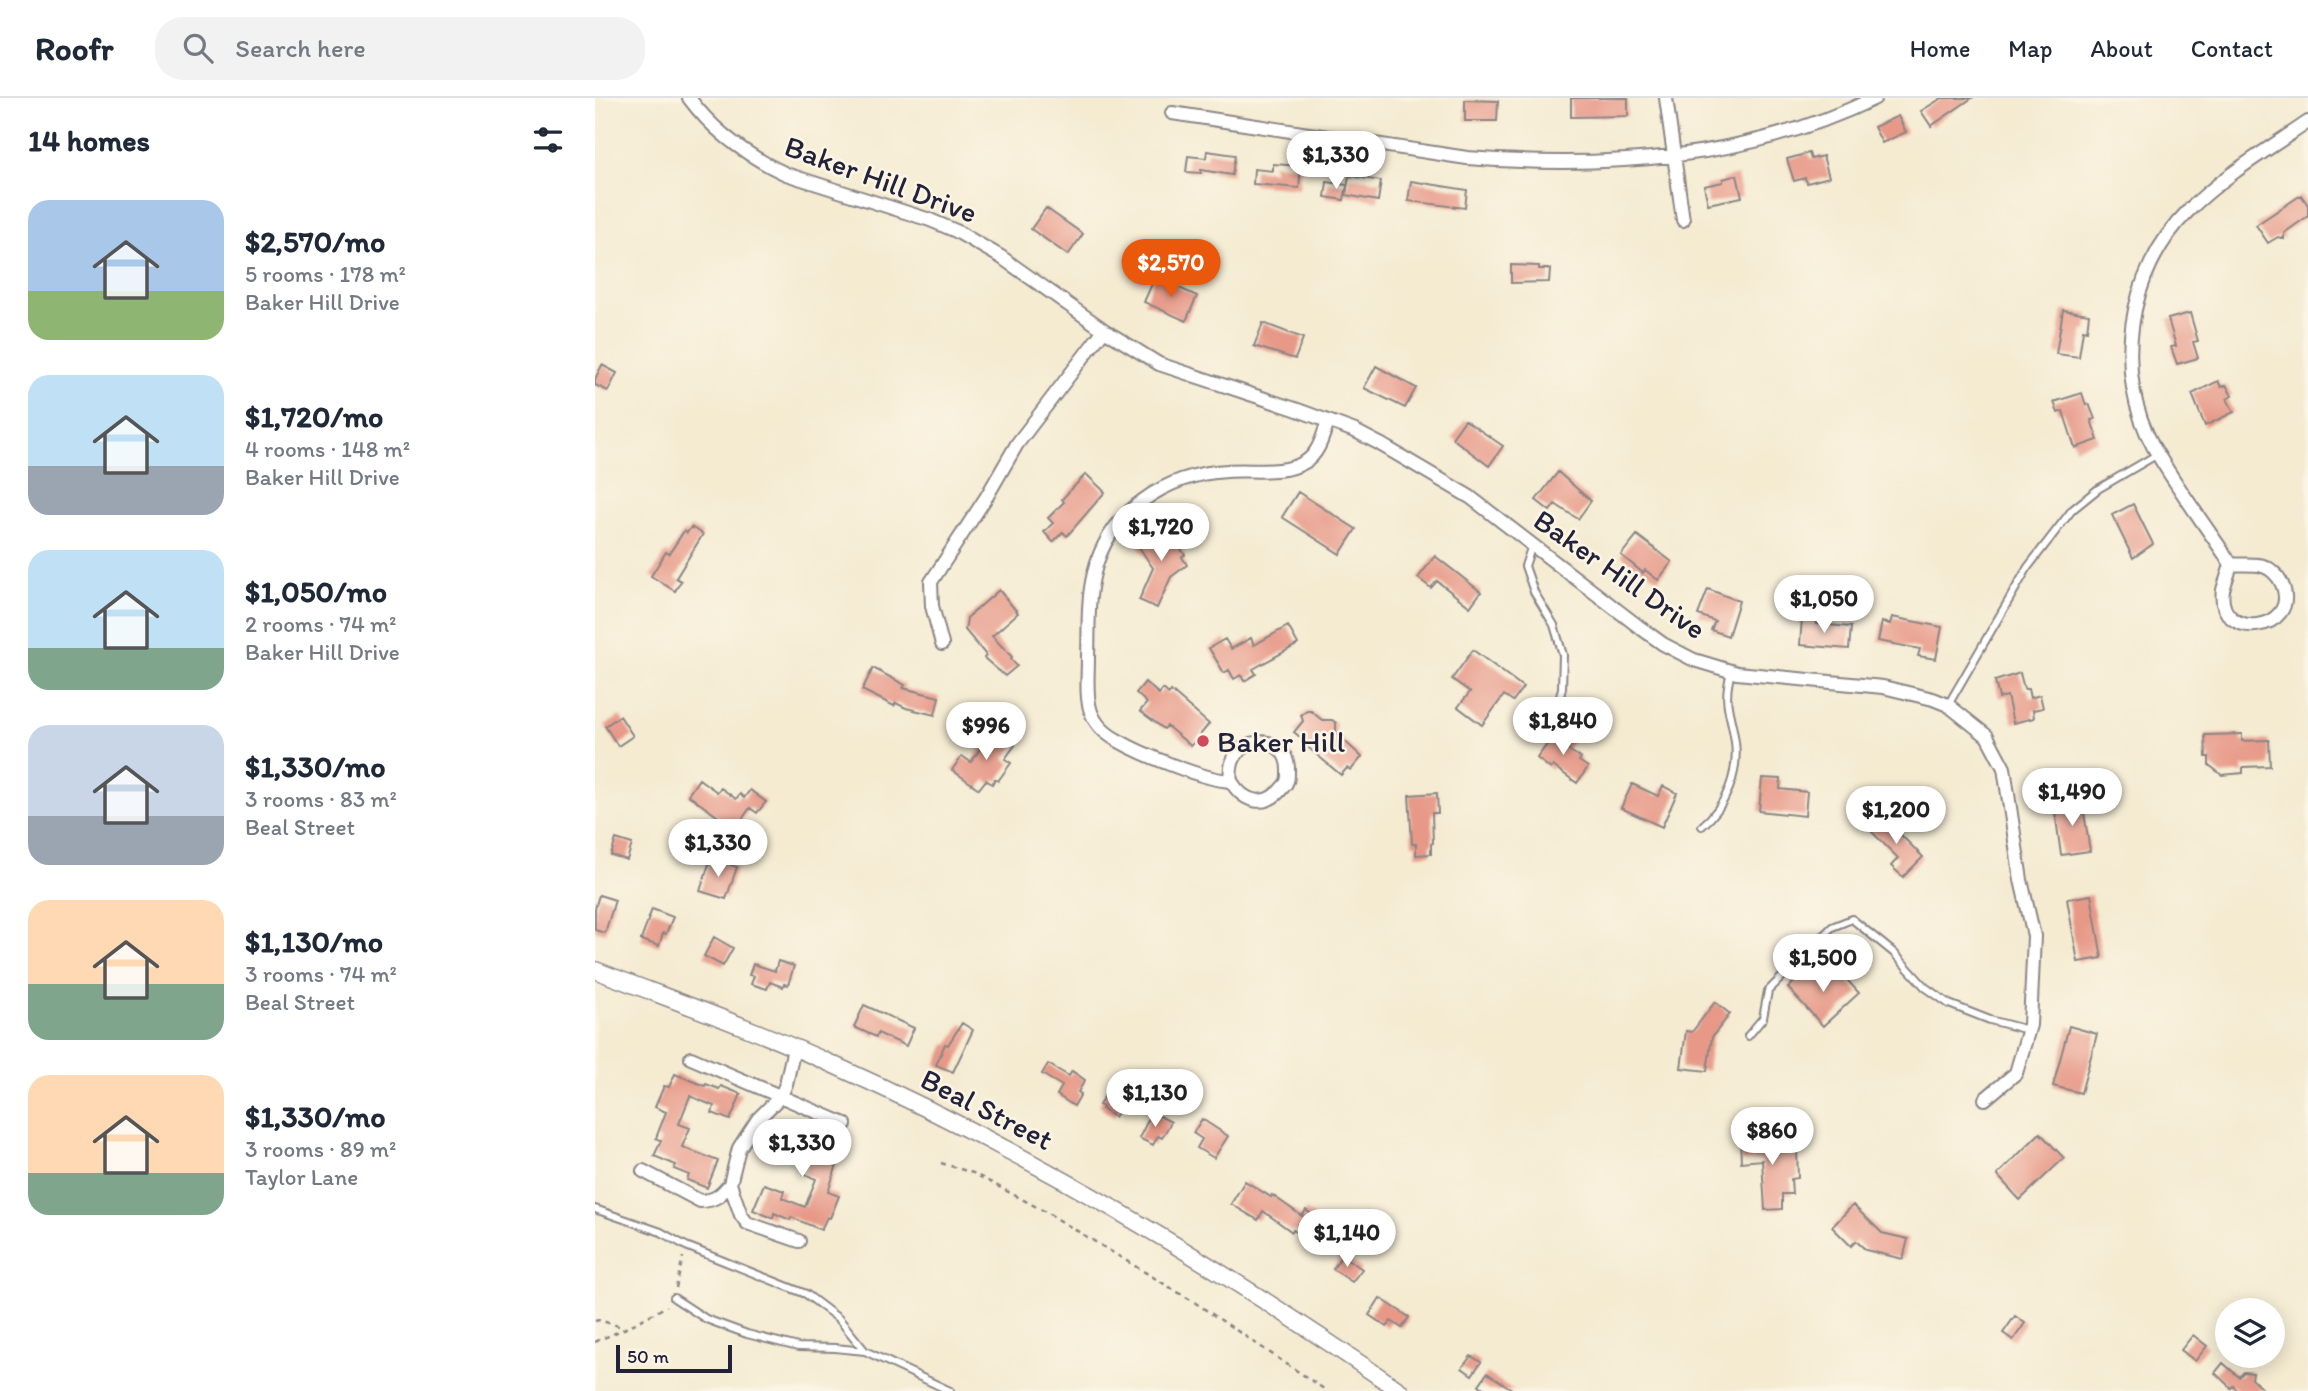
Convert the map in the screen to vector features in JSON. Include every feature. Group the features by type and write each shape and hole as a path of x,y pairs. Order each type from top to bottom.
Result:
{"street":[{"name":"Baker Hill Drive","path":"689,98 717,131 763,163 786,174 930,220 956,231 1002,257 1141,355 1168,368 1355,431 1408,460 1469,497 1663,643 1694,660 1731,672 1761,677 1883,687 1948,705"},
{"path":"1666,98 1683,220"},
{"path":"1173,113 1467,158 1515,162 1569,162 1675,156 1766,140 1875,98"},
{"path":"2231,564 2158,454 2142,421 2134,393 2130,360 2131,328 2138,296 2149,267 2167,236 2188,211 2226,179 2308,122"},
{"path":"942,644 932,606 931,582 1017,444 1104,330"},
{"path":"1231,781 1208,778 1123,744 1099,729 1092,718 1088,701 1089,600 1094,572 1100,553 1113,530 1134,507 1151,495 1177,481 1198,474 1277,470 1303,464 1319,447 1328,421"},
{"path":"2231,564 2259,565 2270,569 2280,578 2284,589 2284,603 2280,612 2270,622 2257,626 2243,625 2231,617 2225,607 2223,591 2231,564"},
{"path":"1948,705 1987,736 2004,768 2021,880 2033,936 2028,1030 2015,1073 1985,1099"},
{"path":"1255,742 1269,742 1276,746 1284,753 1289,764 1288,781 1273,798 1259,801 1247,799 1237,791 1231,781 1231,762 1238,751 1255,742"},
{"name":"Beal Street","path":"595,970 835,1065 968,1129 1099,1199 1283,1310 1400,1391"},
{"path":"643,1171 700,1201 710,1201 721,1195 730,1184 739,1148 758,1119 781,1096 794,1048"},
{"path":"691,1058 845,1124"},
{"path":"730,1184 741,1215 747,1223 799,1241"}],"lane":[{"path":"1948,705 2028,567 2072,510 2098,489 2158,454"},
{"path":"1532,545 1525,566 1534,592 1554,625 1563,654 1562,688 1554,723"},
{"path":"1702,826 1714,817 1723,803 1735,768 1736,747 1726,703 1731,672"},
{"path":"1748,1036 1763,1018 1768,991 1832,927 1852,919 1894,953 1925,987 1949,1004 1990,1020 2028,1030"},
{"path":"595,1209 661,1232 686,1246 806,1294 839,1319 865,1351"},
{"path":"674,1298 706,1320 747,1334 798,1347 865,1351 950,1391"}],"path":[{"path":"941,1163 973,1172 1046,1212 1194,1301 1327,1391"},
{"path":"595,1342 665,1308 674,1298 686,1246"},
{"path":"595,1321 627,1328"}],"building":[{"path":"1571,98 1628,98 1628,116 1571,117"},
{"path":"1942,98 1972,98 1931,126 1921,111"},
{"path":"1465,100 1498,101 1497,121 1465,121"},
{"path":"1898,116 1906,132 1882,143 1874,127"},
{"path":"1207,151 1235,155 1232,175 1201,170 1201,173 1186,172 1188,156 1206,158"},
{"path":"1809,153 1811,159 1823,156 1829,177 1807,183 1805,178 1794,181 1787,159"},
{"path":"1273,164 1301,166 1299,188 1253,184 1254,169 1273,171"},
{"path":"1737,175 1742,197 1708,204 1704,186 1723,182 1723,179"},
{"path":"1349,176 1381,181 1378,201 1346,195"},
{"path":"1411,181 1467,190 1465,208 1408,201"},
{"path":"1327,182 1347,185 1344,200 1325,197"},
{"path":"2301,195 2308,205 2308,216 2284,233 2284,239 2278,237 2268,243 2256,225"},
{"path":"1046,208 1083,234 1068,255 1031,229"},
{"path":"1511,265 1550,269 1549,282 1511,283"},
{"path":"1155,277 1197,296 1186,321 1144,302"},
{"path":"2063,310 2089,314 2087,331 2083,330 2079,357 2056,354"},
{"path":"2190,313 2198,341 2193,342 2198,358 2177,364 2171,347 2176,346 2168,319"},
{"path":"1263,323 1303,338 1295,359 1254,346"},
{"path":"602,365 617,373 608,391 595,385"},
{"path":"1376,366 1416,388 1405,408 1364,388"},
{"path":"2218,381 2221,387 2226,385 2232,396 2227,399 2234,412 2205,426 2192,394"},
{"path":"2082,393 2095,419 2091,420 2098,440 2075,448 2063,411 2058,413 2054,402"},
{"path":"1465,420 1503,446 1489,466 1452,438"},
{"path":"1558,472 1591,501 1578,519 1555,504 1550,511 1536,500"},
{"path":"1086,474 1105,492 1067,536 1063,532 1053,542 1044,532 1053,523 1048,518"},
{"path":"1298,492 1356,529 1340,554 1282,517"},
{"path":"2133,504 2153,544 2133,558 2112,515"},
{"path":"1164,525 1173,537 1177,534 1185,545 1180,548 1187,565 1171,577 1157,608 1139,600 1153,568 1137,544"},
{"path":"691,527 703,534 676,578 681,581 675,591 651,576 666,552 669,554 684,531 687,533"},
{"path":"1637,535 1672,562 1658,580 1645,570 1643,573 1621,555"},
{"path":"1435,556 1481,592 1470,607 1437,581 1431,588 1418,578"},
{"path":"1708,589 1739,601 1728,636 1711,630 1715,621 1698,615"},
{"path":"999,590 1018,613 992,636 1017,666 1005,676 984,658 986,655 965,630 967,618"},
{"path":"1802,617 1817,619 1816,624 1851,627 1849,649 1800,645"},
{"path":"1892,617 1942,627 1936,659 1918,656 1920,649 1878,641 1882,622 1890,624"},
{"path":"1288,626 1298,644 1253,669 1256,674 1244,681 1241,675 1234,679 1229,670 1224,673 1209,648 1225,639 1231,649 1251,638 1254,645"},
{"path":"1473,650 1523,687 1513,701 1504,695 1482,725 1458,707 1470,692 1452,679"},
{"path":"873,668 905,685 903,688 939,697 935,715 896,703 894,706 862,690"},
{"path":"2020,673 2024,689 2028,689 2030,698 2040,695 2043,708 2033,710 2034,718 2013,723 2007,696 1999,698 1995,681"},
{"path":"1145,682 1159,694 1163,689 1169,694 1171,691 1209,724 1191,746 1167,726 1164,729 1140,711 1147,703 1136,693"},
{"path":"1307,711 1322,720 1336,723 1336,733 1362,757 1351,770 1347,768 1341,775 1304,744 1306,742 1294,732 1303,721 1301,715"},
{"path":"620,716 633,736 618,746 605,726"},
{"path":"1559,728 1574,739 1567,749 1581,758 1579,761 1588,767 1577,783 1537,758"},
{"path":"996,732 1015,745 1005,759 1011,763 998,781 995,779 992,784 986,780 979,789 952,770 962,756 971,762 988,737 991,739"},
{"path":"2242,734 2242,741 2269,740 2270,766 2243,767 2243,773 2222,775 2209,765 2205,735"},
{"path":"1762,778 1781,779 1780,789 1807,792 1805,816 1759,811"},
{"path":"699,779 717,792 721,788 736,799 740,794 744,798 750,790 766,802 757,813 750,808 735,829 688,795"},
{"path":"1632,784 1658,796 1663,786 1677,793 1662,827 1621,808"},
{"path":"1437,793 1438,813 1432,813 1431,854 1416,855 1416,844 1412,844 1409,795"},
{"path":"2082,800 2090,851 2061,855 2054,804"},
{"path":"1881,815 1923,857 1903,877 1891,866 1898,858 1868,828"},
{"path":"616,839 632,844 627,860 611,855"},
{"path":"711,858 737,867 726,899 700,891"},
{"path":"599,895 615,900 605,933 595,930 595,909"},
{"path":"2091,895 2102,958 2078,962 2067,899"},
{"path":"652,909 673,917 659,946 641,940"},
{"path":"714,937 733,948 723,966 704,956"},
{"path":"778,961 794,966 788,985 784,984 783,987 770,982 767,989 751,984 754,976 749,975 753,964 775,971"},
{"path":"1810,967 1824,982 1838,970 1859,993 1823,1026 1788,988"},
{"path":"1715,1002 1730,1014 1712,1037 1707,1071 1681,1068 1686,1031 1692,1032"},
{"path":"864,1005 914,1028 906,1046 878,1033 876,1037 854,1027"},
{"path":"962,1023 973,1030 953,1072 936,1065 945,1044 948,1045"},
{"path":"2069,1026 2097,1034 2081,1093 2053,1086"},
{"path":"1048,1064 1069,1076 1072,1071 1085,1080 1074,1106 1057,1095 1062,1086 1042,1074"},
{"path":"1149,1071 1165,1081 1155,1100 1138,1090"},
{"path":"675,1074 705,1086 706,1084 719,1089 721,1086 741,1094 730,1120 712,1113 714,1106 690,1096 679,1124 690,1128 682,1147 718,1161 707,1188 687,1180 689,1175 674,1169 676,1165 654,1156 661,1141 656,1138 666,1112 655,1107 664,1086 669,1087"},
{"path":"1120,1085 1130,1091 1114,1117 1099,1105 1110,1087 1116,1092"},
{"path":"1152,1112 1171,1122 1162,1138 1158,1136 1153,1145 1139,1138"},
{"path":"1202,1119 1228,1136 1214,1158 1197,1148 1202,1139 1193,1133"},
{"path":"773,1122 792,1129 791,1134 823,1146 825,1141 841,1147 828,1192 839,1196 830,1218 827,1217 821,1230 791,1217 790,1220 774,1213 773,1218 753,1210 764,1184 784,1191 782,1198 805,1207 816,1179 804,1174 810,1160 784,1150 781,1155 762,1148"},
{"path":"2040,1133 2064,1158 2020,1200 1997,1175"},
{"path":"1783,1136 1783,1151 1797,1150 1798,1178 1791,1179 1792,1194 1782,1194 1782,1209 1765,1210 1762,1160 1741,1162 1740,1138"},
{"path":"1245,1181 1271,1197 1272,1195 1302,1216 1306,1210 1316,1218 1312,1224 1315,1226 1307,1237 1293,1230 1292,1232 1263,1211 1258,1220 1231,1204"},
{"path":"1853,1205 1882,1233 1908,1239 1903,1259 1866,1250 1856,1241 1851,1246 1832,1227"},
{"path":"1342,1255 1362,1269 1352,1282 1333,1269"},
{"path":"1380,1298 1409,1317 1402,1328 1391,1321 1387,1327 1369,1315"},
{"path":"2015,1316 2025,1323 2013,1340 2003,1333"},
{"path":"2193,1335 2207,1346 2195,1361 2181,1350"},
{"path":"1471,1356 1481,1362 1472,1375 1462,1368"},
{"path":"2219,1368 2229,1368 2239,1377 2244,1372 2253,1373 2252,1379 2265,1391 2238,1391 2215,1373"},
{"path":"1487,1373 1515,1391 1489,1391 1479,1385"}],"place":[{"name":"Baker Hill","path":"1203,741"}]}
